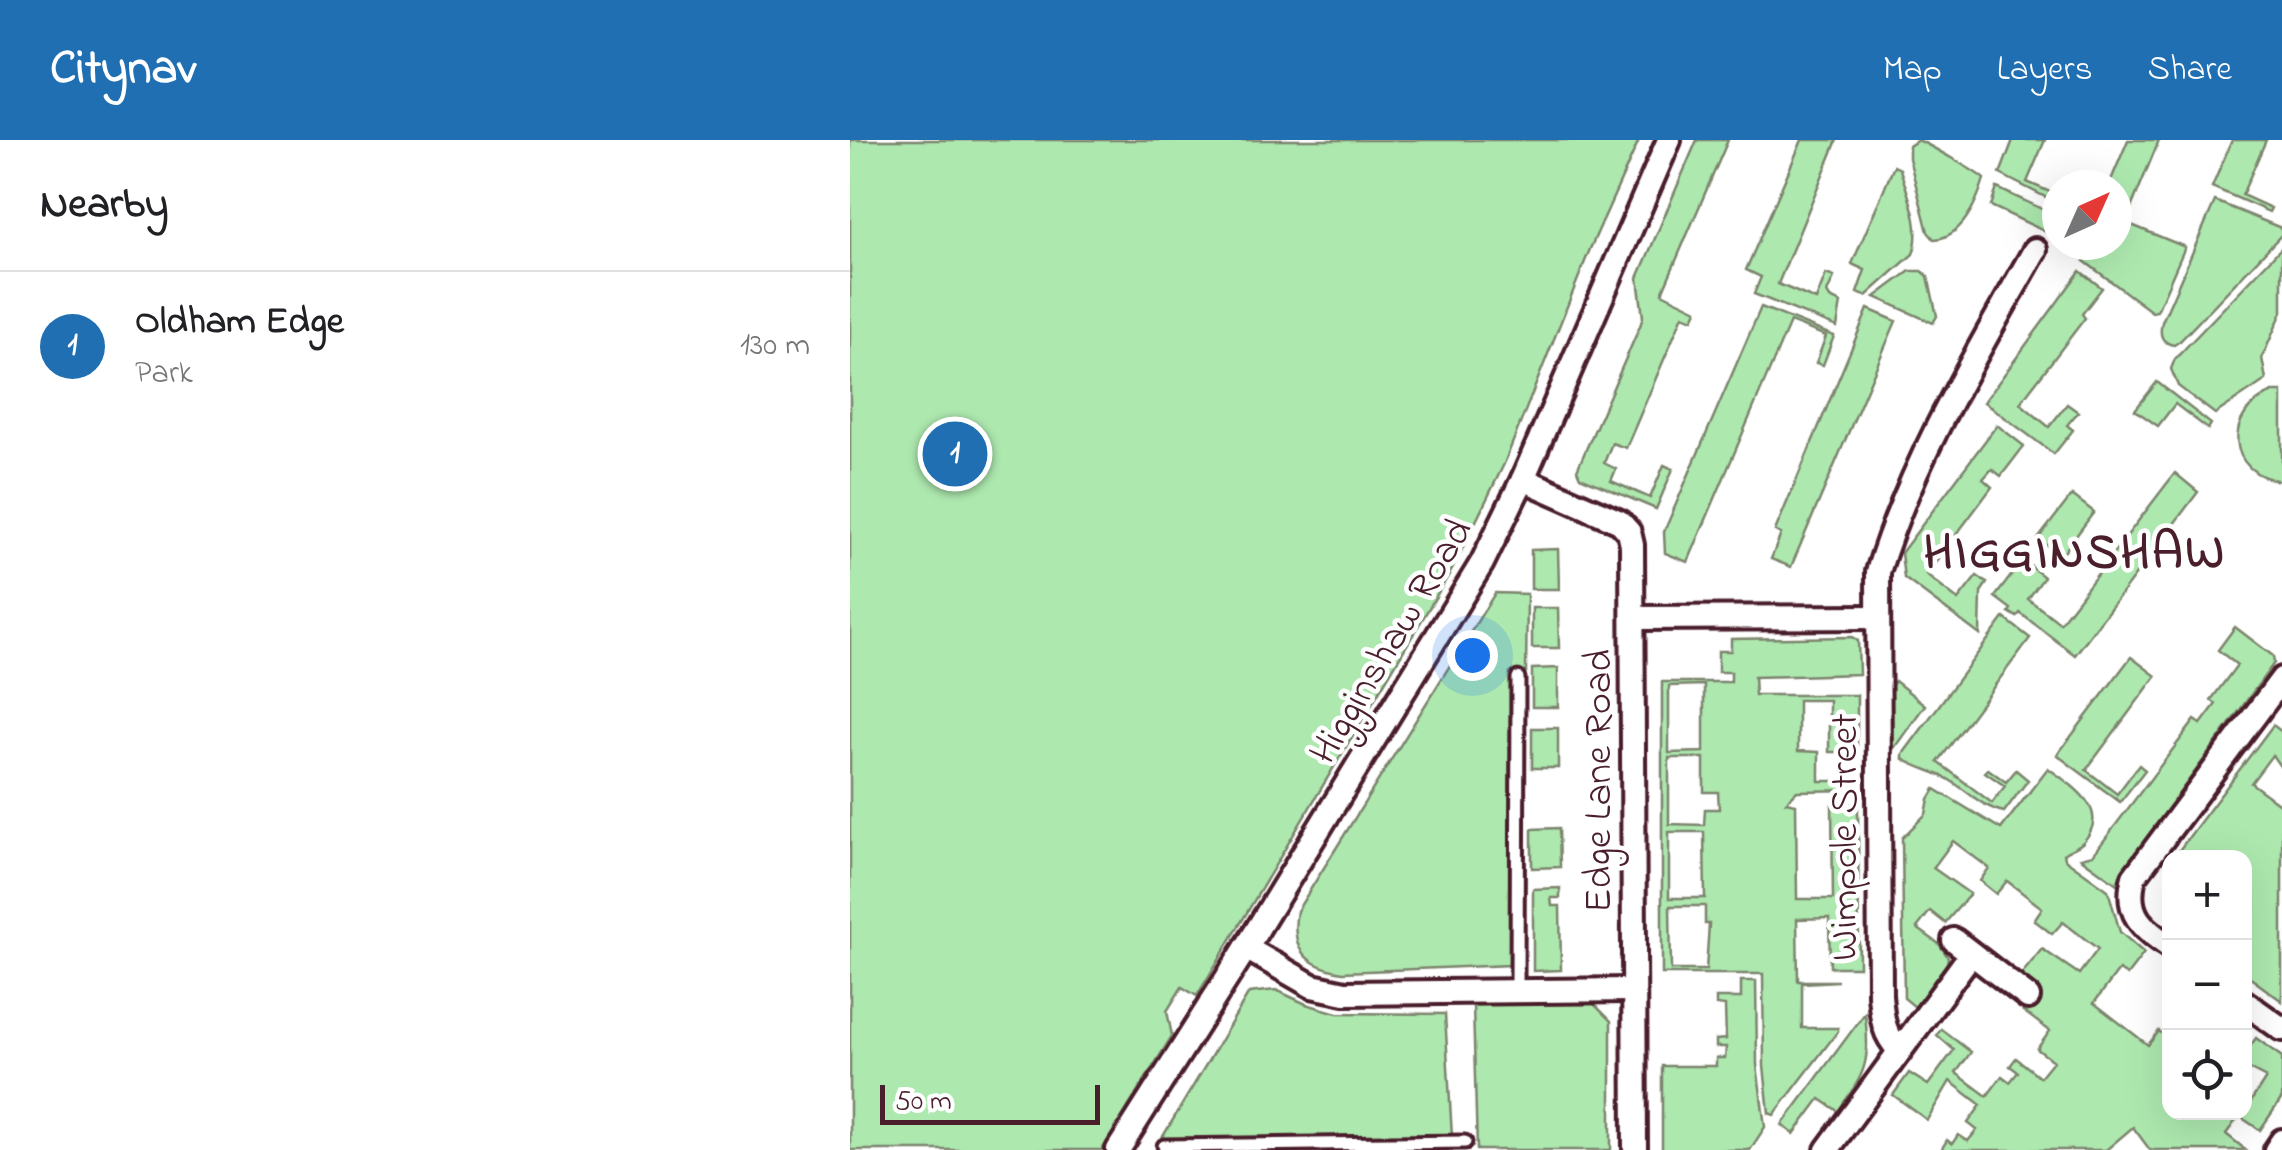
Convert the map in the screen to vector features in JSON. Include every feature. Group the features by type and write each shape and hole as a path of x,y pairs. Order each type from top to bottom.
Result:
{"street":[{"name":"Higginshaw Road","path":"1118,1150 1482,562 1524,479 1669,140"},
{"name":"Wimpole Street","path":"1899,1050 1889,1041 1884,1027 1880,995 1878,572 1890,534 1971,364 2035,250"},
{"name":"Edge Lane Road","path":"1524,479 1602,512 1629,532 1634,618 1635,1150"},
{"path":"1634,618 1878,617"},
{"path":"2162,941 2136,920 2129,895 2134,878 2282,679"},
{"path":"1827,1150 1899,1050 1963,947 2028,997"},
{"path":"1246,948 1312,986 1345,993 1632,990"},
{"path":"2252,1008 2282,1029"},
{"path":"2276,1150 2282,1141"}],"lane":[{"path":"1517,990 1518,678"},
{"path":"1164,1146 1465,1142"}],"green space":[{"path":"850,140 1639,140 1590,249 1504,464 1453,568 1197,996 1182,987 1167,1011 1172,1036 1102,1150 850,1150"},
{"path":"1697,140 1728,140 1662,293 1697,310 1693,319 1683,315 1626,448 1612,443 1604,463 1616,469 1611,481 1650,498 1664,465 1673,469 1656,509 1580,477 1577,470 1640,326 1643,317 1638,278"},
{"path":"1802,140 1837,140 1778,284 1816,300 1826,274 1834,277 1827,293 1841,303 1837,327 1754,294 1761,277 1746,270"},
{"path":"1918,140 1984,179 1967,217 1944,237 1934,239 1928,232 1909,158 1909,146"},
{"path":"2013,140 2045,140 2027,182 2042,188 2042,195 2000,174"},
{"path":"2128,140 2159,140 2132,206 2132,170 2115,170"},
{"path":"2232,140 2266,140 2242,195 2271,208 2269,212 2212,187"},
{"path":"1894,166 1900,169 1910,201 1916,244 1913,254 1866,296 1857,293 1865,270 1852,264"},
{"path":"1997,188 2042,209 2042,230 1991,206"},
{"path":"2215,201 2281,228 2282,234 2180,341 2170,344 2162,337 2162,322"},
{"path":"2132,225 2185,247 2157,311 2152,312 2084,261 2132,260"},
{"path":"2282,247 2282,312 2262,358 2266,380 2215,414 2178,386 2171,369 2175,359"},
{"path":"1910,271 1922,271 1928,276 1937,316 1933,323 1875,297"},
{"path":"2080,271 2102,288 2082,314 2085,318 2020,403 2049,427 2067,404 2078,412 2067,425 2073,430 2054,454 1984,402"},
{"path":"1761,307 1834,336 1823,365 1816,363 1826,336 1790,322 1688,562 1665,553 1664,532"},
{"path":"1868,309 1896,321 1791,567 1771,559 1781,534 1775,531"},
{"path":"2157,382 2211,424 2208,429 2175,404 2158,426 2135,410"},
{"path":"2273,392 2282,392 2282,481 2263,476 2250,467 2237,442 2245,414"},
{"path":"1997,425 2024,446 2001,476 1992,469 1983,479 1992,487 1926,575 1958,600 1977,576 1987,583 1981,592 1980,635 1904,578 1901,553"},
{"path":"2175,473 2198,492 2075,655 2020,613 2017,617 2009,612 2011,609 1995,597 2023,560 2044,577 2028,599 2060,623"},
{"path":"2072,495 2094,512 2061,556 2038,539"},
{"path":"1558,549 1559,589 1531,589 1531,550"},
{"path":"1495,593 1527,594 1526,672 1510,673 1510,965 1343,972 1319,965 1303,954 1298,945 1297,911"},
{"path":"1532,608 1558,608 1559,648 1532,648"},
{"path":"2004,618 2030,638 1938,762 1992,803 2005,786 1985,772 1988,769 2006,782 2016,770 2028,780 2004,812 1981,803 1948,779 1908,762 1903,754"},
{"path":"2235,627 2273,656 2274,663 2117,884 2081,858 2093,855 2195,720 2201,724 2216,704 2211,700 2237,665 2218,650"},
{"path":"1852,637 1858,641 1859,674 1754,677 1755,695 1857,695 1857,752 1829,752 1829,700 1798,700 1798,751 1819,752 1819,781 1857,781 1857,790 1797,791 1786,802 1796,804 1797,899 1833,899 1832,804 1858,804 1859,967 1830,967 1829,918 1797,919 1798,981 1838,981 1802,983 1802,1028 1838,1031 1774,1115 1769,1113 1764,1066 1763,974 1662,974 1662,682 1731,682 1731,672 1718,672 1718,651 1731,651 1731,639","holes":["1704,685 1704,752 1669,753 1669,686","1669,758 1704,758 1704,792 1718,792 1719,809 1705,809 1704,825 1669,824","1669,832 1704,832 1705,898 1669,898","1670,906 1705,906 1705,924 1709,924 1706,970 1671,970"]},
{"path":"2131,657 2156,676 2086,770 2117,794 2139,765 2145,770 2120,802 2057,755"},
{"path":"1558,668 1558,707 1532,707 1532,669"},
{"path":"1895,681 1925,705 1892,751 1891,686"},
{"path":"2273,725 2282,732 2282,769 2272,755 2251,783 2282,806 2282,1001 2252,979 2252,850 2179,850"},
{"path":"1532,728 1558,728 1558,768 1532,768"},
{"path":"2048,768 2085,799 2093,819 2091,830 2083,842 2063,854 2108,890 2120,932 2144,953 2127,975 2119,970 2094,1003 2148,1045 2159,1031 2162,1033 2162,1120 2236,1120 2226,1134 2246,1150 2150,1150 2133,1127 2106,1150 1941,1150 1947,1140 1952,1144 1958,1135 1968,1141 1977,1130 1968,1123 1981,1105 1950,1081 1927,1120 1893,1095 1909,1073 1928,1085 1954,1050 1937,1035 1941,1029 1971,1052 1956,1073 1987,1096 2002,1076 2010,1082 2018,1072 2010,1066 2016,1058 2040,1077 2053,1061 2037,1049 2050,1031 2023,1011 2039,989 2021,975 2042,949 2079,974 2098,949 2063,922 2052,934 2034,920 2042,908 2007,881 1996,894 1980,881 1989,868 1953,841 1933,868 1970,894 1945,923 1930,911 1917,928 1939,944 1948,957 1947,963 1915,1007 1904,998 1902,838 1926,814 1935,789 2001,829"},
{"path":"1559,828 1560,867 1532,868 1532,829"},
{"path":"1560,888 1560,898 1551,898 1552,906 1560,906 1561,970 1533,971 1533,889"},
{"path":"1741,981 1756,981 1757,1065 1765,1127 1750,1150 1662,1150 1662,1066 1716,1066 1716,1058 1725,1058 1726,1047 1716,1047 1716,1040 1726,1039 1725,1006 1716,1005 1716,998 1741,998"},
{"path":"1276,990 1337,1013 1445,1014 1452,1137 1162,1138 1249,993"},
{"path":"1593,1003 1611,1021 1611,1150 1477,1150 1473,1005"},
{"path":"1865,1013 1866,1055 1855,1086 1838,1111 1820,1099 1794,1134 1782,1125"},
{"path":"2256,1038 2282,1057 2282,1098 2260,1130 2245,1120 2252,1120 2252,1100 2266,1078 2252,1071 2252,1043"}],"place":[{"name":"Oldham Edge","path":"955,454"}],"district":[{"name":"HIGGINSHAW","path":"2075,549"}]}
